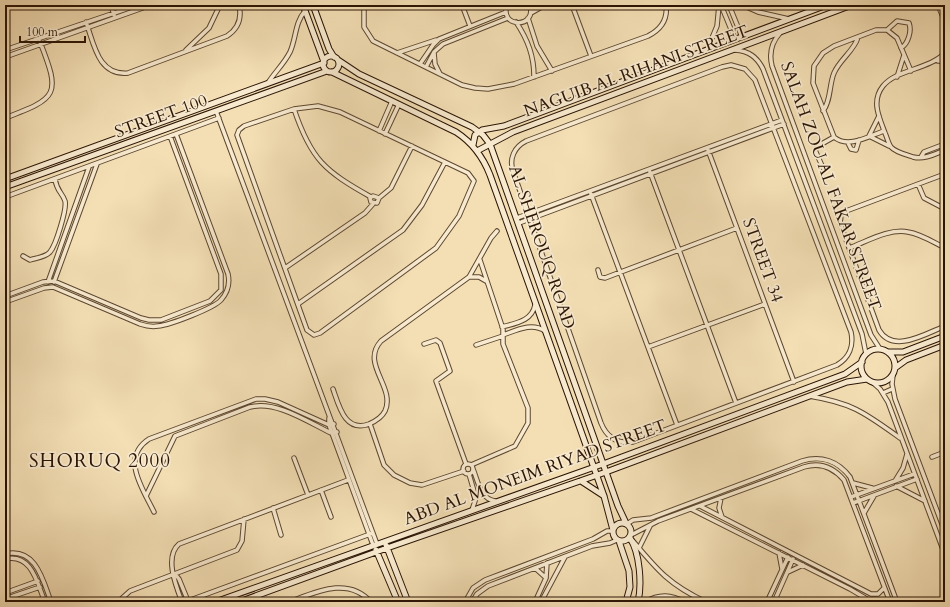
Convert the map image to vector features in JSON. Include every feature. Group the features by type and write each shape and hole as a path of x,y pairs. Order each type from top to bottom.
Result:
{"street":[{"path":"111,5 115,18"},
{"path":"6,49 138,5"},
{"path":"5,57 151,5"},
{"path":"184,52 209,28 220,5"},
{"path":"86,22 103,64 108,69 120,74 132,72 230,34 239,22 239,5"},
{"path":"303,5 324,62 330,71 338,68 336,59"},
{"name":"AL SHEROUQ ROAD","path":"313,5 329,49 336,59 357,73 479,131 490,144 603,464 627,524"},
{"path":"364,5 362,19 367,35 380,46 462,85 488,89 501,88 552,71 654,33 664,21 666,5"},
{"path":"462,5 470,26"},
{"path":"507,5 506,12 508,18 516,22 523,22 531,13 545,5"},
{"path":"530,5 531,13"},
{"path":"573,5 591,56"},
{"path":"720,5 735,39"},
{"path":"707,50 717,26 720,5"},
{"path":"729,5 742,37"},
{"path":"742,5 764,14 790,19"},
{"name":"NAGUIB AL RIHANI STREET","path":"479,131 499,127 520,120 827,5"},
{"name":"NAGUIB AL RIHANI STREET","path":"477,150 523,128 852,5"},
{"path":"938,5 945,22"},
{"path":"815,9 818,18"},
{"path":"268,83 288,54 296,35 299,21 305,11"},
{"path":"397,54 506,12"},
{"path":"426,67 434,52 449,41 508,18"},
{"path":"528,18 537,46 552,71"},
{"path":"887,30 897,20 909,24 910,28 908,42 901,48"},
{"path":"516,22 528,42 532,54 534,77"},
{"path":"884,131 848,143 840,141 834,137 813,83 813,71 816,61 828,49 876,30 887,30 894,34 911,71"},
{"name":"SALAH ZOU AL FAKAR STREET","path":"781,32 773,44 771,51 772,66 873,339 880,349"},
{"path":"823,111 827,105 834,72 843,58 856,43 858,36"},
{"path":"5,118 36,106 49,95 53,83 53,77 38,39"},
{"path":"420,64 439,39"},
{"name":"SALAH ZOU AL FAKAR STREET","path":"734,50 748,53 755,57 763,69 865,342 866,354"},
{"path":"434,52 434,64 440,75"},
{"path":"890,146 879,116 877,103 880,91 888,82 936,61 945,53"},
{"path":"897,77 904,55"},
{"name":"STREET 100","path":"5,179 324,62 327,58 336,59"},
{"path":"936,61 945,61"},
{"path":"731,65 741,67 749,72 755,80 772,126 848,325 852,341 849,353 841,363 677,425 628,442 613,439 606,432 528,214 511,164 514,152 522,143 714,70 731,65"},
{"name":"AL SHEROUQ ROAD","path":"330,71 456,132 477,150 487,167 508,225 604,496 613,530"},
{"name":"STREET 100","path":"5,187 330,71"},
{"path":"769,85 778,82"},
{"path":"584,96 588,104"},
{"path":"379,131 392,101"},
{"path":"385,134 399,104"},
{"path":"312,106 330,108 471,175 474,184 456,220 432,251 318,334 314,335 308,332 237,135 239,130 244,126 294,109 312,106"},
{"path":"294,109 305,140 318,160 336,177 371,197 376,196 379,198"},
{"path":"216,111 329,418 334,424 337,432 377,552 398,602"},
{"path":"869,136 879,116"},
{"path":"5,197 219,118"},
{"path":"520,120 523,128"},
{"path":"518,221 528,214 648,169 707,147 783,122"},
{"path":"508,225 518,221 530,219 592,196 709,152 772,126"},
{"path":"472,145 473,137 479,131"},
{"path":"5,302 46,287 52,287 150,327 162,326 214,306 223,298 226,292 229,277 176,134"},
{"path":"5,296 48,281 54,281 149,320 161,320 210,301 219,293 222,277 170,136"},
{"path":"869,136 913,157 921,156 927,158 945,150"},
{"path":"823,168 815,150 818,146 834,137"},
{"path":"848,143 851,149 856,150 859,140"},
{"path":"921,156 923,152 945,144"},
{"path":"285,268 364,213 373,204 377,203 379,198 391,188 412,146"},
{"path":"938,146 940,152"},
{"name":"STREET 34","path":"707,147 794,382"},
{"path":"930,149 932,155"},
{"path":"798,162 806,159"},
{"path":"298,304 403,230 422,205 445,162"},
{"path":"52,287 97,164"},
{"path":"46,287 88,166"},
{"path":"648,169 736,403"},
{"path":"945,174 844,213 840,223 879,330 885,338 894,342 903,342 945,326"},
{"path":"23,256 29,260 47,254 51,250 63,219 65,203 62,196 56,189 55,179"},
{"path":"918,184 922,195 927,200 945,209"},
{"path":"590,191 677,425"},
{"path":"371,197 370,201 373,204"},
{"path":"197,207 202,205"},
{"path":"63,219 76,223"},
{"path":"598,270 602,278 737,228"},
{"path":"333,389 345,419 359,426 370,424 382,416 387,403 374,362 374,355 378,344 469,277 480,260 491,238 497,231"},
{"path":"849,248 890,233 902,231 914,233 945,248"},
{"path":"55,240 62,244"},
{"path":"464,471 464,466 470,466 513,448 519,442 528,423 528,408 503,344 502,327 480,260"},
{"path":"469,277 479,277 487,282"},
{"path":"502,327 528,319 533,314 536,304"},
{"path":"648,347 765,304"},
{"path":"476,345 533,326 546,332"},
{"path":"945,336 901,352 888,352 880,349 872,350 866,354 862,362 862,369 870,380 883,393 945,555"},
{"path":"865,342 873,339"},
{"path":"424,344 436,340 440,343 450,371 436,381 470,466 484,495 491,500 497,501"},
{"path":"895,368 904,361 945,345"},
{"path":"888,352 895,361 892,388 945,532"},
{"path":"901,352 904,361"},
{"name":"ABD AL MONEIM RIYAD STREET","path":"215,602 470,510 603,464 852,370 862,362"},
{"path":"852,370 856,380"},
{"path":"870,380 884,382 893,375"},
{"name":"ABD AL MONEIM RIYAD STREET","path":"239,602 387,548 606,472 808,396 856,380 870,380"},
{"path":"883,393 892,388"},
{"path":"808,396 834,400 853,406 868,414 901,438"},
{"path":"154,512 135,471 136,453 141,445 149,439 248,401 261,399 278,402 328,425 334,424"},
{"path":"146,496 172,438 177,434 250,407 265,405 277,408 331,433 337,432"},
{"path":"329,418 328,425 348,480 371,533"},
{"path":"721,420 724,427"},
{"path":"370,424 384,465 394,475 410,483 422,485 464,471 469,474 476,498 470,510 470,519"},
{"path":"186,425 188,430"},
{"path":"932,457 945,452"},
{"path":"895,481 903,468 907,453"},
{"path":"294,458 308,495"},
{"path":"465,602 473,588 485,580 593,539 607,531 613,530 618,523 627,524 634,520 651,518 802,461 816,458 835,463 846,472 859,500 897,602"},
{"path":"472,602 482,589 596,545 610,544 618,540 625,541 630,536 652,524 804,467 816,464 829,467 840,475 851,497 890,602"},
{"path":"469,474 472,473 470,466"},
{"path":"851,497 914,474"},
{"path":"853,503 916,479"},
{"path":"348,480 179,544 171,556 175,574 174,580 185,602 371,533"},
{"path":"580,481 604,496"},
{"path":"852,483 875,488"},
{"path":"896,486 925,501"},
{"path":"321,490 331,517"},
{"path":"864,513 876,494"},
{"path":"515,495 517,502"},
{"path":"721,498 720,508 722,517"},
{"path":"695,501 698,506 871,594 878,594 884,588"},
{"path":"273,508 282,535"},
{"path":"691,509 855,591 872,602"},
{"path":"120,600 130,591 237,550 242,541 244,519"},
{"path":"627,524 631,529 630,536 640,575 638,602"},
{"path":"639,548 646,532 652,524"},
{"path":"613,530 629,571 630,587 626,602"},
{"path":"630,536 653,565 686,602"},
{"path":"385,541 408,602"},
{"path":"767,602 790,552"},
{"path":"5,554 18,553 28,557 35,564 51,602"},
{"path":"779,553 782,571"},
{"path":"774,602 796,555"},
{"path":"541,602 565,556"},
{"path":"5,559 17,559 24,562 32,570 45,602"},
{"path":"535,602 546,578 547,563"},
{"path":"787,573 803,565"},
{"path":"535,568 546,578"},
{"path":"5,593 42,579"},
{"path":"5,599 45,585"},
{"path":"289,602 298,600 324,589 337,587 354,590 371,602"},
{"path":"645,602 676,591 706,602"}],"district":[{"name":"SHORUQ 2000","path":"100,461"}]}
